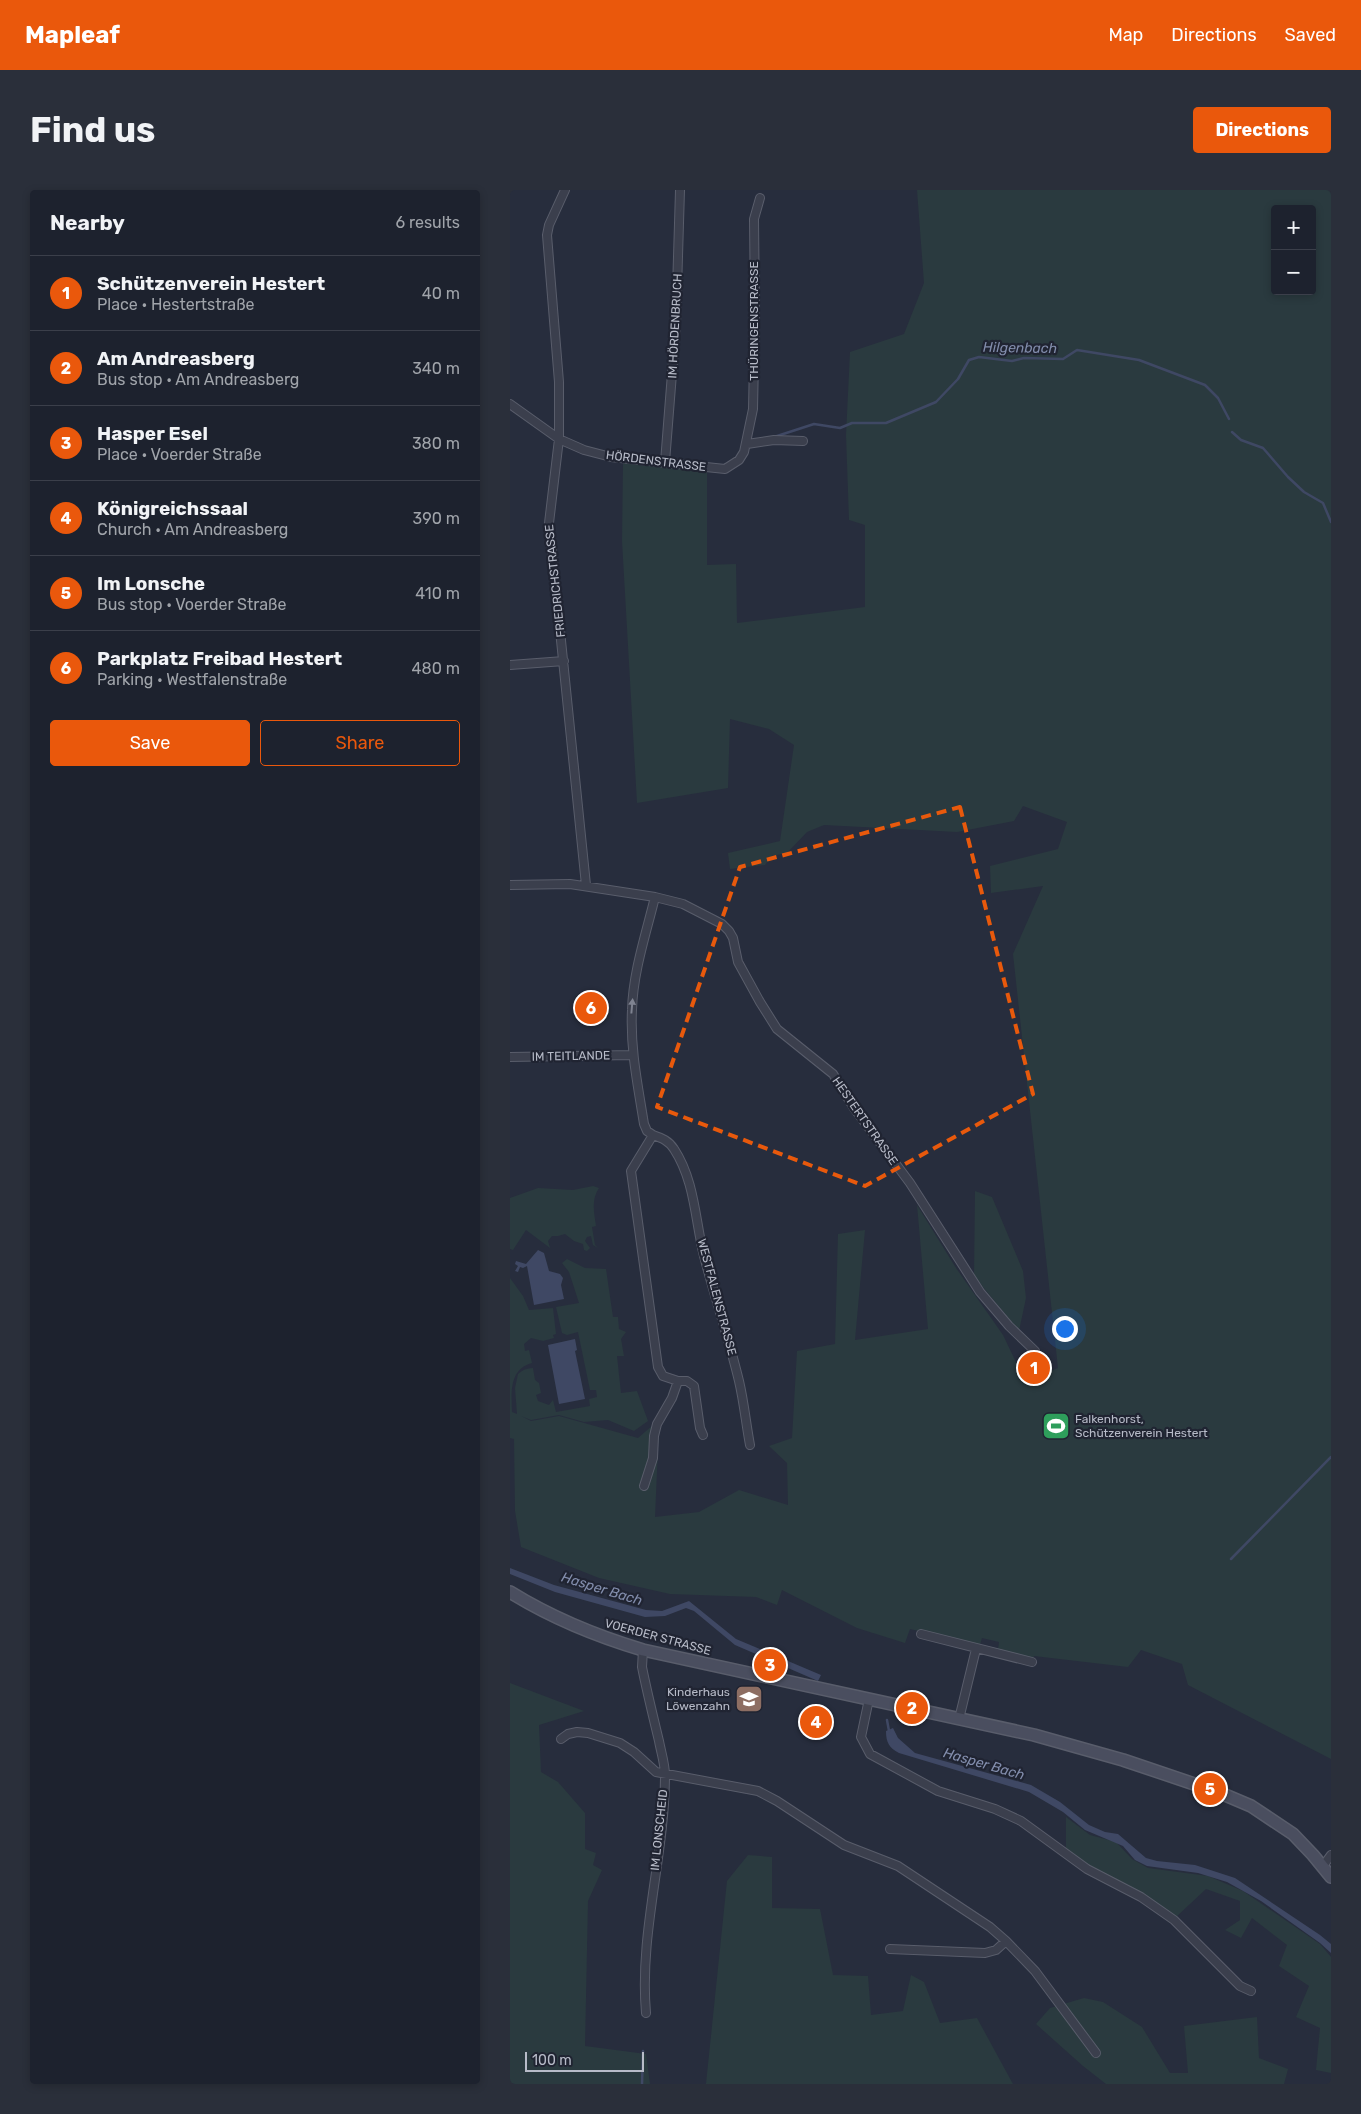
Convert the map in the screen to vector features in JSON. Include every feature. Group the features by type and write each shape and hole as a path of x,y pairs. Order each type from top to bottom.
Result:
{"main road":[{"name":"VOERDER STRASSE","path":"510,1592 544,1612 586,1631 643,1650 1080,1747 1237,1799 1286,1829 1323,1866"},
{"path":"1323,1866 1331,1877"}],"street":[{"name":"FRIEDRICHSTRASSE","path":"565,190 548,225 547,235 559,382 559,439 549,523 586,885"},
{"name":"IM HÖRDENBRUCH","path":"665,462 676,323 680,190"},
{"name":"THÜRINGENSTRASSE","path":"747,444 753,409 754,219 760,198"},
{"name":"HÖRDENSTRASSE","path":"510,404 559,439 584,450 611,457 725,469 739,460 747,444"},
{"path":"747,444 787,439 803,441"},
{"path":"510,665 564,661"},
{"name":"HESTERTSTRASSE","path":"510,885 586,885 655,897 698,910 722,924 729,931 738,962 760,1002 778,1028 833,1074 854,1108 910,1183 980,1292 1009,1326 1035,1351"},
{"path":"655,897 637,972 632,1009 632,1055 644,1124 647,1131 653,1135 631,1172 658,1367 663,1376 678,1381 687,1381 694,1386 700,1428 703,1435"},
{"name":"IM TEITLANDE","path":"510,1057 632,1055"},
{"name":"WESTFALENSTRASSE","path":"653,1135 664,1139 675,1150 687,1178 696,1211 703,1254 739,1382 750,1445"},
{"path":"644,1486 653,1458 654,1436 657,1424 672,1398 678,1381"},
{"path":"921,1634 1032,1662"},
{"path":"959,1719 976,1649"},
{"name":"IM LONSCHEID","path":"643,1650 642,1667 665,1775 661,1827 649,1918 644,1989 646,2013"},
{"path":"869,1699 862,1737 870,1754 938,1791 995,1808 1021,1821 1088,1868 1141,1897 1174,1920 1240,1986 1251,1991"},
{"path":"561,1739 568,1734 577,1732 603,1737 620,1743 634,1752 656,1772 758,1792 777,1801 844,1845 898,1866 990,1927 1006,1941 1035,1971 1096,2053"},
{"path":"1323,1866 1331,1855"},
{"path":"890,1948 985,1953 996,1950 1006,1941"}],"highlighted area":[{"path":"960,807 1033,1094 865,1186 657,1107 740,867"}],"shaded area":[{"path":"917,190 1331,190 1331,1759 1188,1685 1182,1664 1141,1650 1128,1667 1034,1656 1033,1659 998,1650 999,1642 982,1638 980,1645 910,1629 905,1643 857,1628 782,1590 777,1605 756,1597 670,1594 599,1578 521,1547 515,1511 514,1439 510,1438 510,1278 523,1296 529,1310 553,1308 556,1334 553,1335 554,1338 543,1341 531,1338 524,1344 525,1351 529,1350 532,1363 519,1370 513,1382 512,1412 517,1414 515,1388 518,1374 529,1368 533,1368 535,1380 539,1383 541,1393 536,1395 538,1401 549,1405 553,1400 556,1412 590,1406 589,1399 597,1397 596,1390 590,1390 578,1332 567,1335 562,1333 556,1307 579,1303 569,1272 562,1263 567,1259 585,1268 606,1269 613,1317 618,1317 619,1329 626,1332 621,1339 624,1356 617,1356 621,1393 637,1391 648,1421 634,1431 608,1420 584,1422 559,1415 531,1420 521,1416 531,1421 559,1416 638,1438 653,1425 659,1426 655,1517 699,1512 739,1490 788,1505 787,1463 769,1446 792,1438 797,1351 835,1344 838,1234 865,1230 855,1340 928,1329 917,1205 956,1268 1003,1335 1025,1381 1058,1368 1013,954 1043,886 991,893 990,866 1058,849 1067,822 1023,806 1014,821 957,832 824,825 807,832 787,853 772,856 765,865 730,869 728,853 780,841 794,745 769,729 730,719 728,788 637,803 622,541 623,463 707,471 707,565 736,564 737,623 865,607 865,525 849,520 846,435 850,352 904,334 924,283"},
{"path":"593,1186 599,1188 594,1202 596,1226 592,1227 595,1245 598,1248 593,1245 591,1236 587,1237 585,1241 590,1248 587,1251 584,1250 583,1244 574,1241 565,1234 552,1236 548,1241 550,1248 526,1230 513,1250 510,1249 510,1198 538,1188 573,1190"},
{"path":"975,1191 992,1197 1023,1271 1026,1298 1019,1331 974,1276"},
{"path":"510,1683 584,1711 539,1725 541,1772 558,1782 585,1813 585,1849 596,1853 593,1865 602,1870 588,1901 585,2046 646,2054 650,2084 510,2084"},
{"path":"1066,1817 1090,1835 1116,1842 1132,1859 1148,1868 1208,1876 1243,1891 1320,1944 1331,1957 1331,2073 1316,2070 1320,2028 1296,2017 1309,1986 1279,1966 1287,1945 1252,1918 1241,1938 1225,1930 1240,1920 1240,1901 1206,1889 1175,1918 1088,1866 1066,1849"},
{"path":"748,1855 772,1857 772,1908 820,1909 833,1975 868,1976 871,2015 903,2011 911,1975 924,1982 940,2023 977,2018 1013,2084 706,2084 727,1881"},
{"path":"1084,1998 1103,2002 1142,2027 1170,2073 1188,2073 1184,2026 1257,2017 1259,2058 1288,2069 1284,2084 1106,2084 1036,2024 1050,2008"}],"water":[{"path":"538,1250 544,1253 549,1271 560,1274 563,1278 561,1285 564,1299 534,1305 527,1266 520,1267 518,1272 515,1271 518,1266 515,1264 516,1261 526,1264"},
{"path":"575,1339 577,1350 575,1351 585,1399 559,1404 548,1345"},
{"path":"510,1568 554,1585 646,1610 662,1611 689,1601 736,1639 821,1675 818,1681 735,1645 694,1611 686,1608 665,1616 645,1617 555,1592 510,1574"},
{"path":"893,1728 898,1738 915,1753 1031,1785 1060,1802 1089,1825 1105,1832 1118,1834 1146,1858 1195,1865 1235,1878 1320,1935 1331,1944 1331,1953 1261,1901 1227,1882 1198,1873 1147,1866 1135,1860 1123,1846 1085,1830 1063,1812 1029,1792 899,1753 890,1747 887,1738 886,1731"}],"waterway":[{"name":"Hilgenbach","path":"774,437 814,424 840,428 852,423 886,423 936,402 958,379 969,360 979,357 1012,361 1024,358 1063,359 1077,350 1139,360 1205,385 1218,398 1229,419"},
{"name":"Hilgenbach","path":"1232,432 1241,440 1263,448 1304,492 1323,503 1331,522"},
{"path":"1231,1559 1331,1457"},
{"name":"Hasper Bach","path":"887,1720 889,1731"},
{"path":"642,2084 643,2051"}],"place":[{"name":"Parkplatz Freibad Hestert","path":"591,1008"},
{"name":"Schützenverein Hestert","path":"1034,1368"},
{"name":"Falkenhorst, Schützenverein Hestert","path":"1056,1426"},
{"name":"Hasper Esel","path":"770,1665"},
{"name":"Kinderhaus Löwenzahn","path":"749,1699"},
{"name":"Am Andreasberg","path":"912,1708"},
{"name":"Königreichssaal","path":"816,1722"},
{"name":"Im Lonsche","path":"1210,1789"}]}
